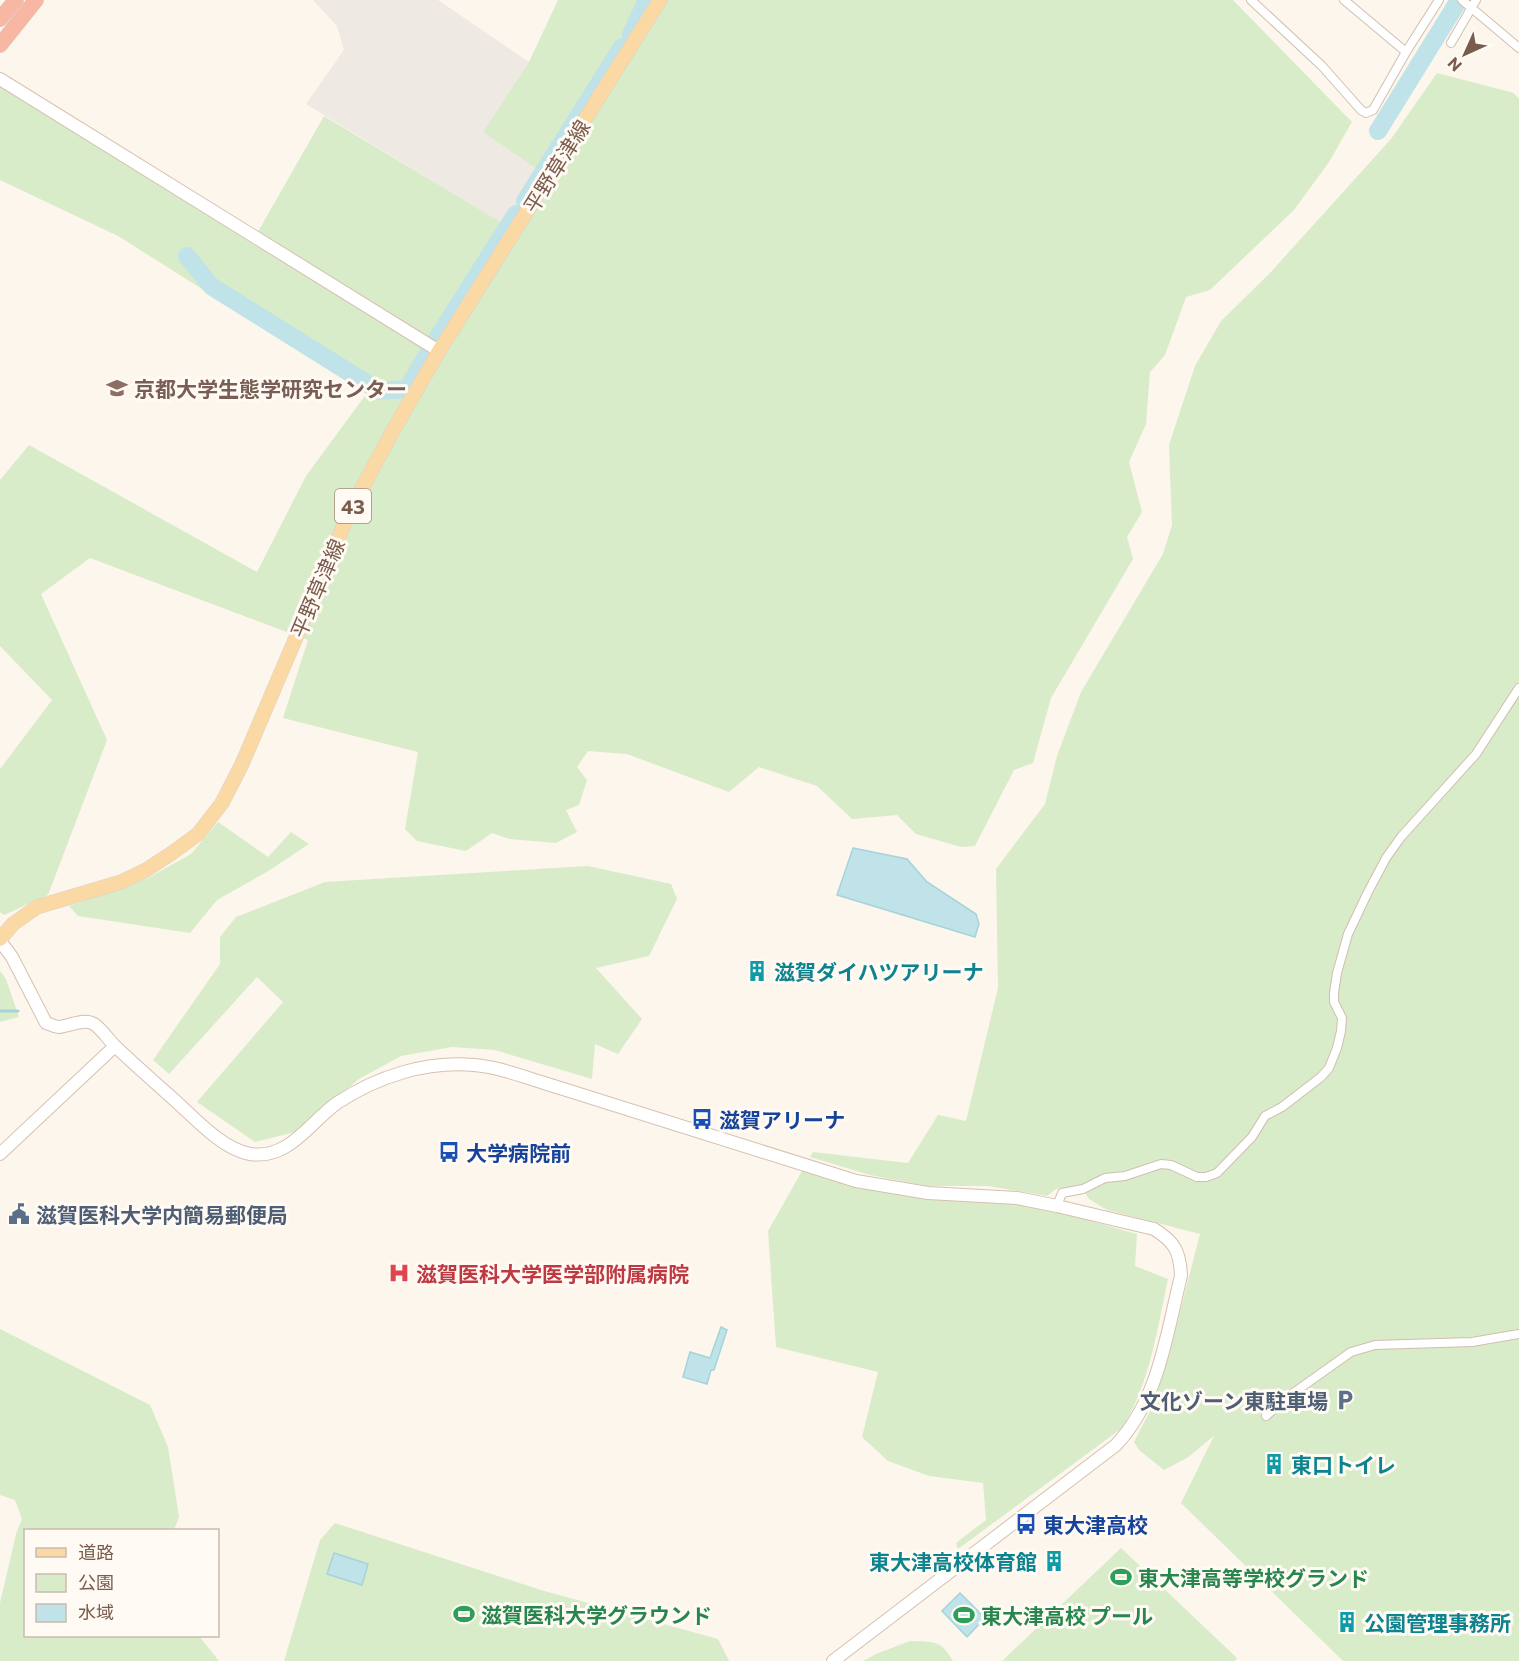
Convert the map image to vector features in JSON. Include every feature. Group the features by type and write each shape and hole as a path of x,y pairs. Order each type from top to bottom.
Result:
{"highway":[{"path":"0,19 16,0"},
{"path":"2,42 36,0"}],"main road":[{"name":"平野草津線","path":"0,940 13,924 37,907 121,882 146,870 198,834 222,803 242,764 350,511 391,434 439,351 660,0"}],"street":[{"path":"1251,0 1322,66 1360,110 1366,113 1373,110 1439,0"},
{"path":"1344,0 1406,52"},
{"path":"1462,0 1474,4 1519,48"},
{"path":"1450,43 1474,4"},
{"path":"0,79 439,351"},
{"path":"1057,1206 1062,1193 1083,1189 1105,1178 1125,1176 1161,1164 1171,1165 1197,1177 1217,1173 1252,1137 1265,1116 1282,1107 1321,1077 1329,1068 1341,1031 1342,1018 1334,1002 1337,973 1348,934 1368,892 1386,858 1401,837 1476,754 1519,688"},
{"path":"0,940 12,957 46,1023 57,1027 83,1022 94,1024 115,1046 213,1134 233,1148 251,1154 271,1153 288,1147 336,1104 387,1077 437,1065 475,1065 505,1071 856,1181 928,1193 1017,1198 1154,1229 1168,1237 1176,1248 1181,1276 1153,1389 1131,1430 1116,1445 833,1661"},
{"path":"0,1154 115,1046"},
{"path":"1266,1416 1289,1396 1351,1352 1375,1345 1472,1342 1519,1335"}],"shaded area":[{"path":"313,0 438,0 529,62 484,132 547,176 513,230 306,104 344,50 337,26"}],"green space":[{"path":"558,0 1233,0 1352,122 1329,162 1294,210 1210,290 1186,297 1165,355 1150,372 1146,424 1129,462 1142,512 1127,537 1133,559 1051,698 1033,763 1014,770 975,846 961,847 916,834 897,815 852,819 817,786 759,767 729,792 627,754 588,751 577,767 587,780 579,805 566,810 577,832 556,843 509,839 492,833 466,851 417,841 405,829 418,752 283,718 308,640 90,558 41,594 107,740 48,895 4,915 0,912 0,769 52,700 0,646 0,480 29,445 257,572 306,476 367,393 118,236 0,180 0,79 255,237 324,116 512,229 547,176 483,132 529,62"},
{"path":"1437,73 1514,93 1519,99 1519,1661 1343,1661 1181,1503 1214,1436 1187,1458 1164,1470 1139,1450 1134,1442 1151,1409 1169,1354 1200,1234 1107,1210 1089,1199 1080,1185 1056,1189 1047,1196 988,1186 927,1186 870,1175 810,1157 813,1152 908,1163 938,1115 966,1121 998,988 996,869 1045,804 1057,756 1081,692 1163,554 1172,525 1169,445 1195,366 1221,321 1269,274 1391,139"},
{"path":"218,822 268,857 291,832 309,844 270,870 217,900 190,933 78,916 69,906 148,878 191,854"},
{"path":"588,866 671,884 677,899 649,956 596,968 642,1019 618,1054 595,1044 592,1079 495,1050 452,1047 401,1056 359,1079 295,1132 255,1142 197,1102 283,1002 257,977 169,1074 153,1060 220,964 220,937 236,917 325,882"},
{"path":"0,971 6,979 19,1017 0,1022"},
{"path":"802,1171 854,1187 918,1198 1006,1202 1062,1213 1137,1234 1135,1266 1168,1279 1146,1375 1132,1411 1122,1428 958,1549 956,1543 986,1520 983,1483 929,1476 888,1461 862,1437 878,1372 776,1347 768,1231"},
{"path":"0,1329 150,1405 168,1447 179,1517 174,1529 24,1529 24,1637 200,1637 219,1661 0,1661 0,1603 16,1534 22,1519 15,1500 0,1495"},
{"name":"滋賀医科大学グラウンド","path":"335,1523 541,1590 718,1639 729,1661 284,1661 320,1540"},
{"name":"東大津高等学校グランド","path":"1121,1548 1237,1658 1235,1661 1002,1661"},
{"path":"910,1641 936,1643 953,1661 863,1661 876,1654"}],"water":[{"path":"853,848 907,859 927,882 976,914 979,924 975,937 837,895"},
{"path":"721,1327 727,1330 707,1384 683,1377 690,1352 710,1358"},
{"path":"334,1553 368,1564 362,1585 327,1574"},
{"name":"東大津高校 プール","path":"960,1593 985,1618 967,1637 942,1611"}],"waterway":[{"path":"631,34 647,0"},
{"path":"1378,131 1456,5"},
{"path":"525,201 622,47"},
{"path":"436,340 516,214"},
{"path":"187,256 211,286 379,391 407,389 427,355"},
{"path":"0,1011 18,1011"}],"place":[{"name":"京都大学生態学研究センター","path":"117,388"},
{"name":"滋賀ダイハツアリーナ","path":"757,971"},
{"name":"滋賀アリーナ","path":"702,1119"},
{"name":"大学病院前","path":"449,1152"},
{"name":"滋賀医科大学内簡易郵便局","path":"19,1214"},
{"name":"滋賀医科大学医学部附属病院","path":"399,1273"},
{"name":"文化ゾーン東駐車場","path":"1345,1400"},
{"name":"東口トイレ","path":"1274,1464"},
{"name":"東大津高校","path":"1026,1524"},
{"name":"東大津高校体育館","path":"1054,1561"},
{"name":"東大津高等学校グランド","path":"1121,1577"},
{"name":"滋賀医科大学グラウンド","path":"464,1614"},
{"name":"東大津高校 プール","path":"964,1615"},
{"name":"公園管理事務所","path":"1347,1622"}]}
